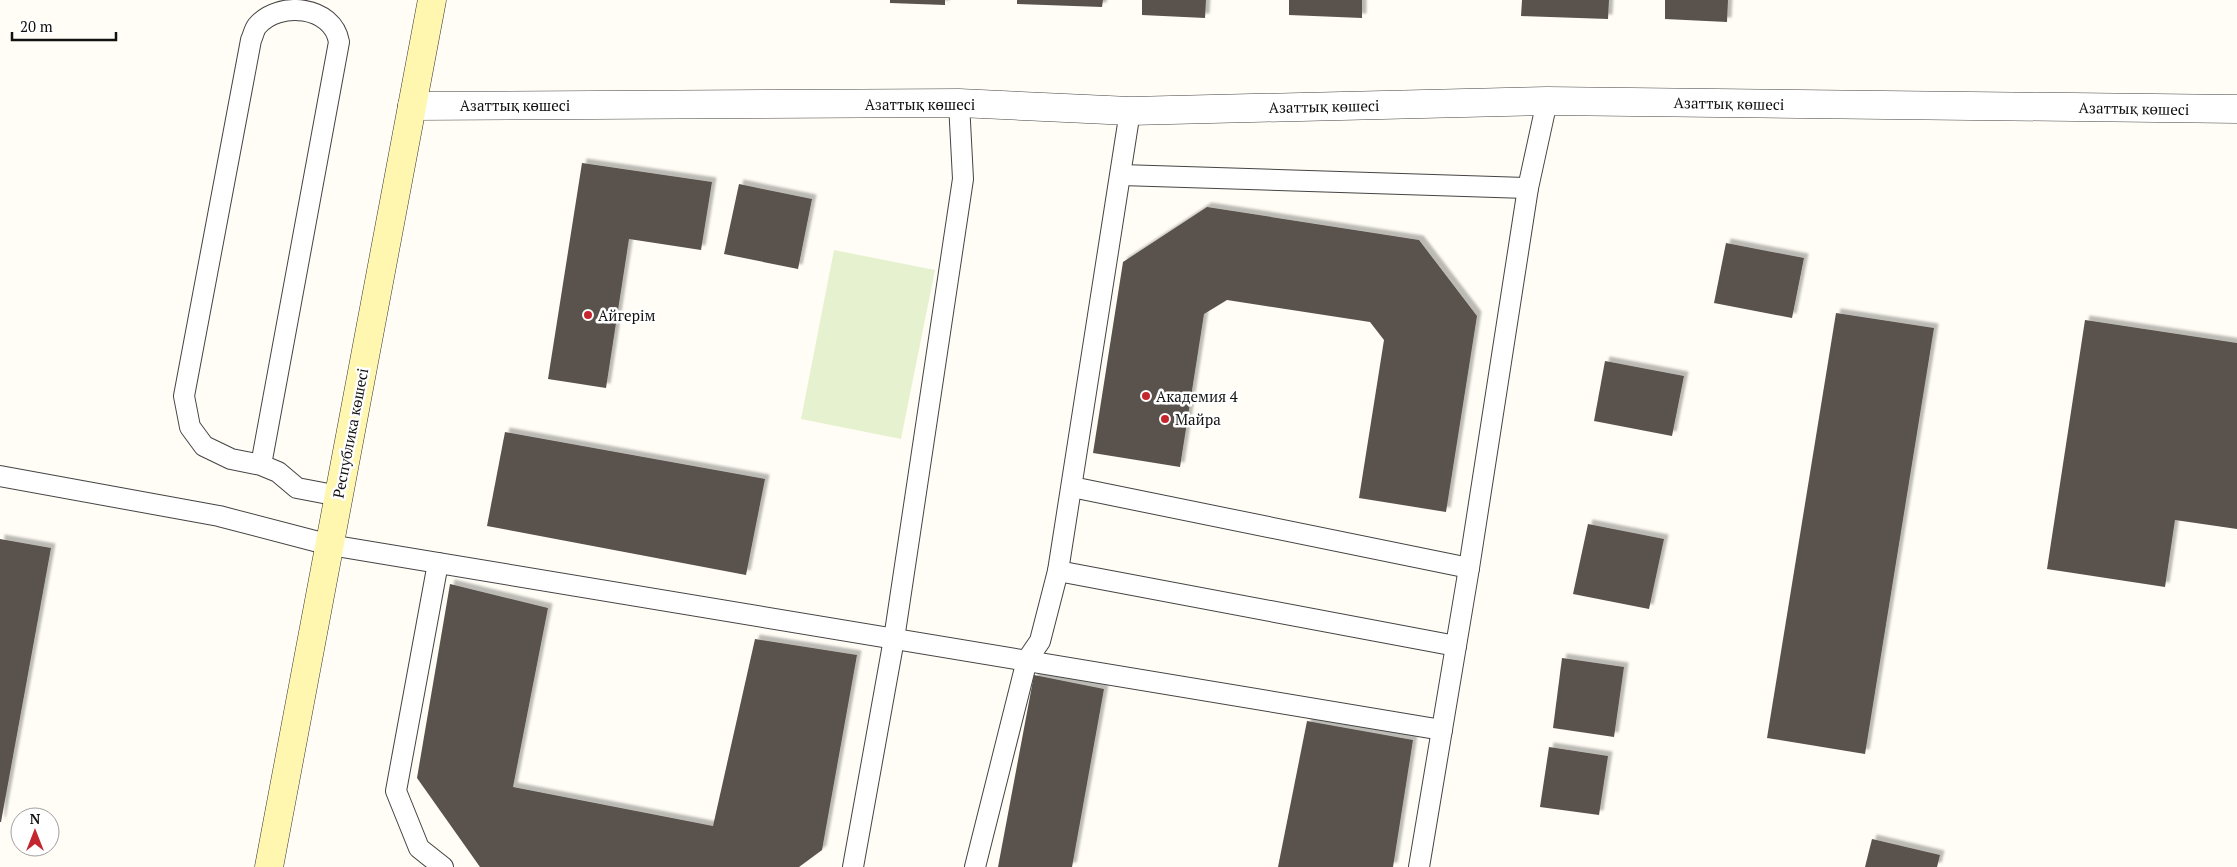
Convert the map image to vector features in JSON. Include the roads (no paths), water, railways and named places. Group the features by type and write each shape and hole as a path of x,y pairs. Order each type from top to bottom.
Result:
{"main road":[{"name":"Республика көшесі","path":"269,867 432,0"}],"street":[{"name":"Азаттық көшесі","path":"412,106 959,103 1130,111 1547,101 2237,109"}],"lane":[{"path":"261,465 339,42 337,33 332,25 307,10 287,10 268,18 257,26 251,40 184,396 190,426 204,446 231,459 261,465 278,472 297,488 339,496"},
{"path":"1418,867 1469,568 1528,188 1547,101"},
{"path":"853,867 894,639 963,179 959,103"},
{"path":"975,867 1027,660 1040,640 1058,570 1130,111"},
{"path":"1120,175 1528,188"},
{"path":"0,476 219,516 330,545 1442,730"},
{"path":"1072,487 1469,568"},
{"path":"438,563 396,791 420,848 443,867"},
{"path":"1058,570 1456,646"}],"place":[{"name":"Айгерім","path":"588,315"},
{"name":"Академия 4","path":"1146,396"},
{"name":"Майра","path":"1165,419"}]}
